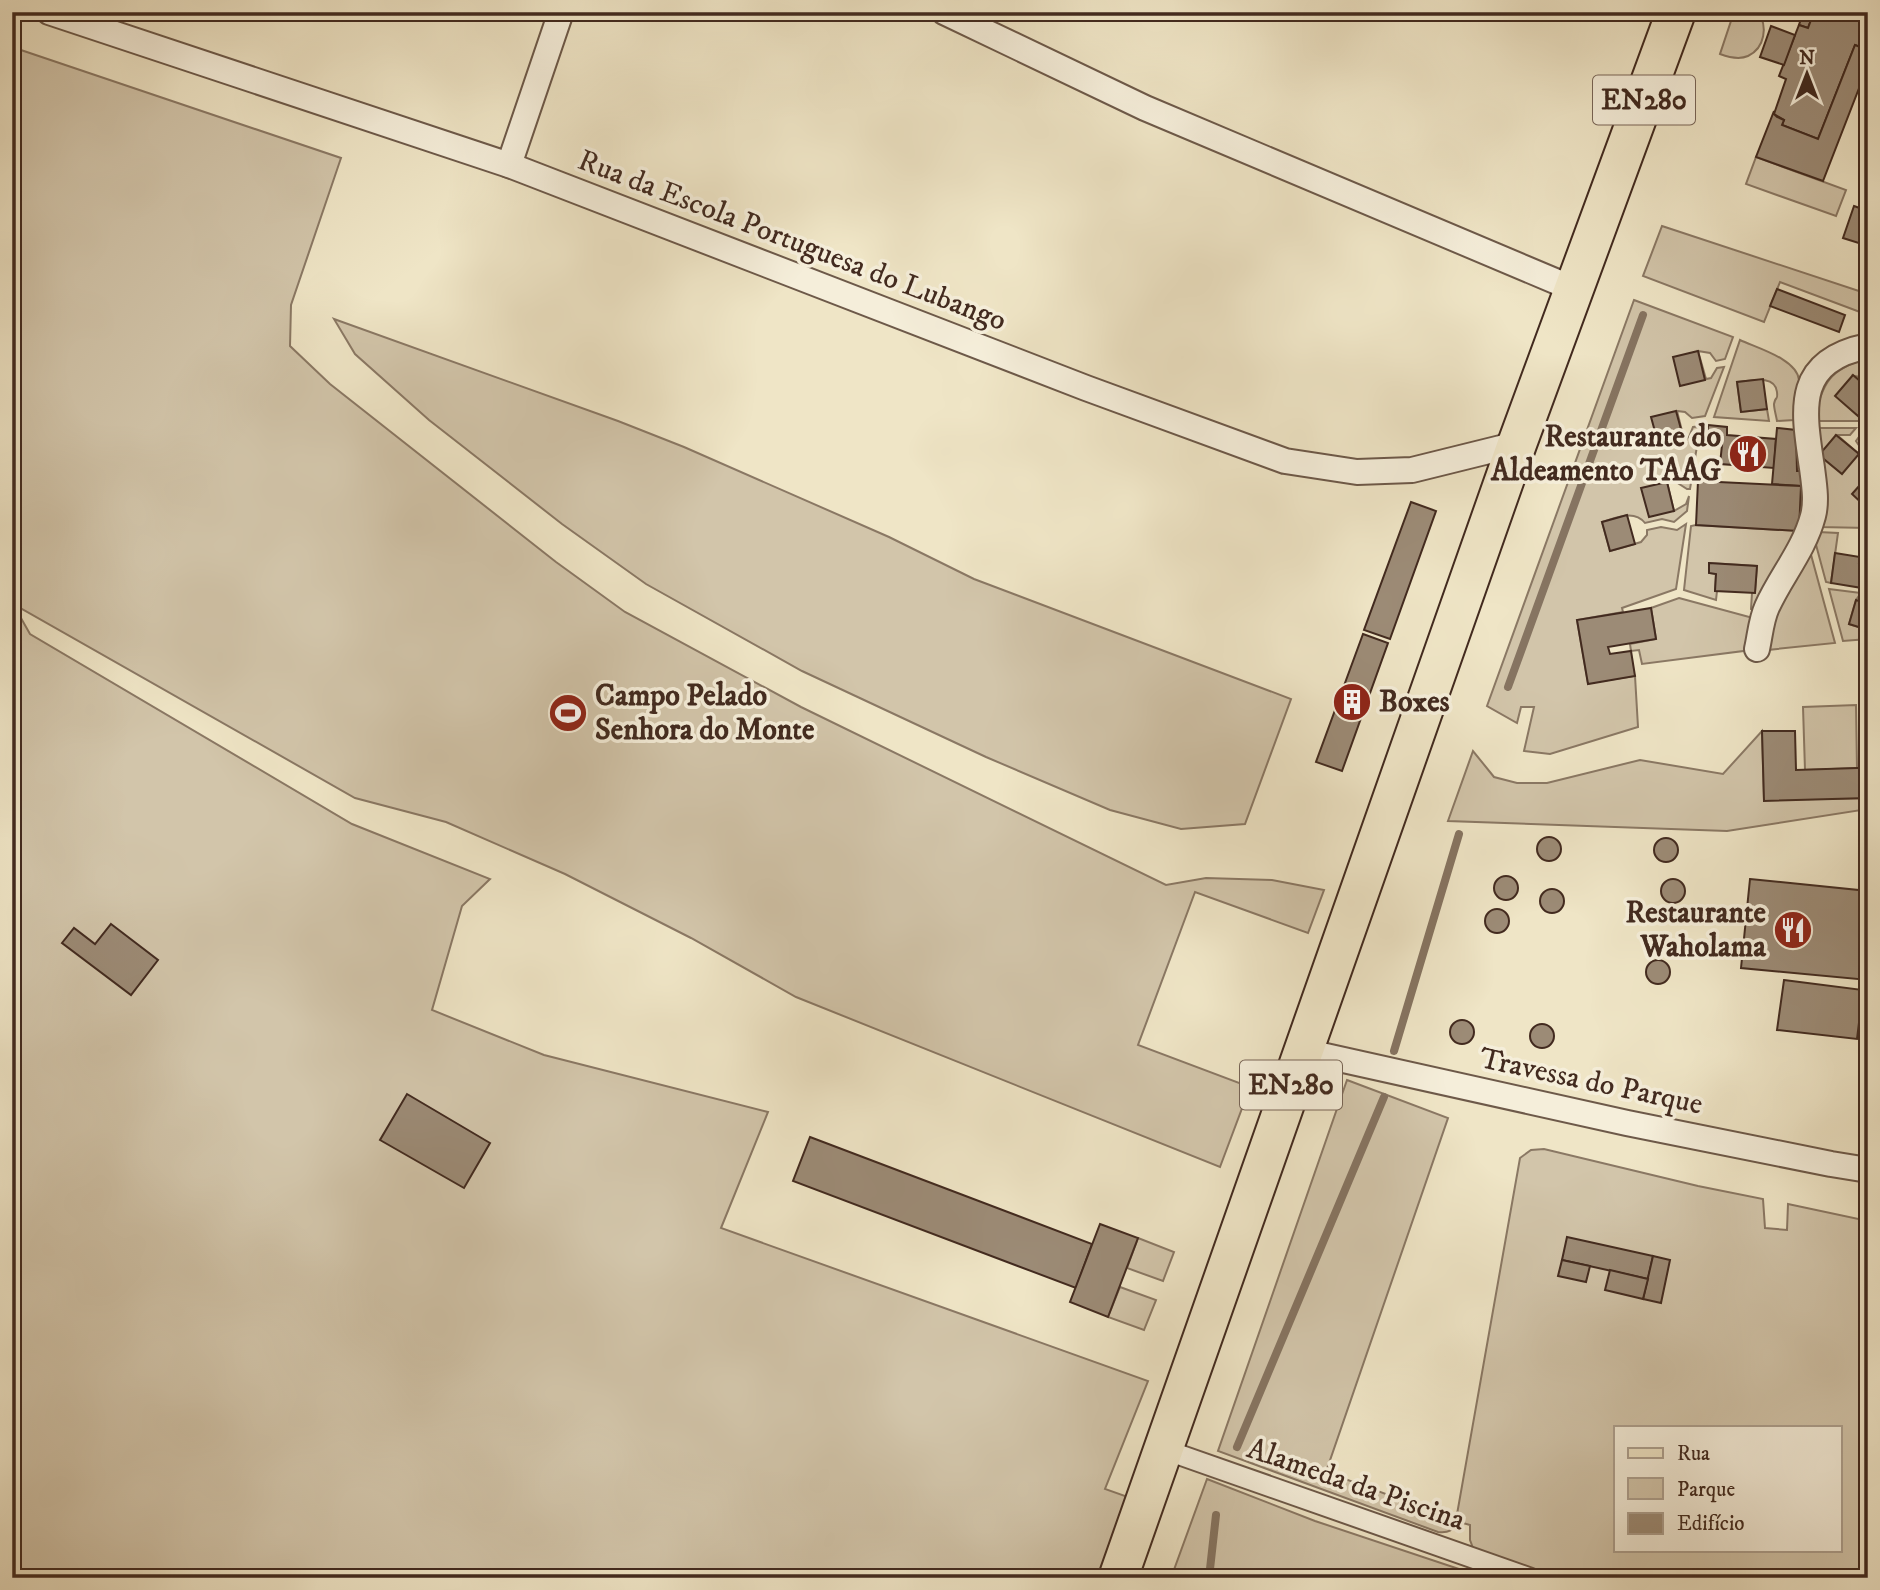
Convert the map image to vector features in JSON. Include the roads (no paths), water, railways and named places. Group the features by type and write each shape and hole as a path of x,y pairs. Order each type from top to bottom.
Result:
{"main road":[{"name":"EN280","path":"1118,1578 1517,444 1676,12"}],"street":[{"name":"Rua da Escola Portuguesa do Lubango","path":"50,12 509,164 995,354 1284,461 1357,472 1412,470 1517,444"},
{"path":"509,164 561,12"},
{"path":"944,12 1145,108 1574,289"},
{"path":"1757,649 1766,610 1803,544 1815,511 1806,424 1809,391 1815,377 1834,356 1868,346"},
{"name":"Travessa do Parque","path":"1303,1051 1627,1123 1868,1170"},
{"name":"Alameda da Piscina","path":"1163,1449 1530,1578"}],"waterway":[{"path":"1508,687 1643,315"},
{"path":"1394,1051 1459,834"},
{"path":"1237,1447 1384,1097"},
{"path":"1209,1578 1216,1515"}],"place":[{"name":"Restaurante do Aldeamento TAAG","path":"1748,454"},
{"name":"Boxes","path":"1352,702"},
{"name":"Campo Pelado Senhora do Monte","path":"568,713"},
{"name":"Restaurante Waholama","path":"1793,930"}]}
